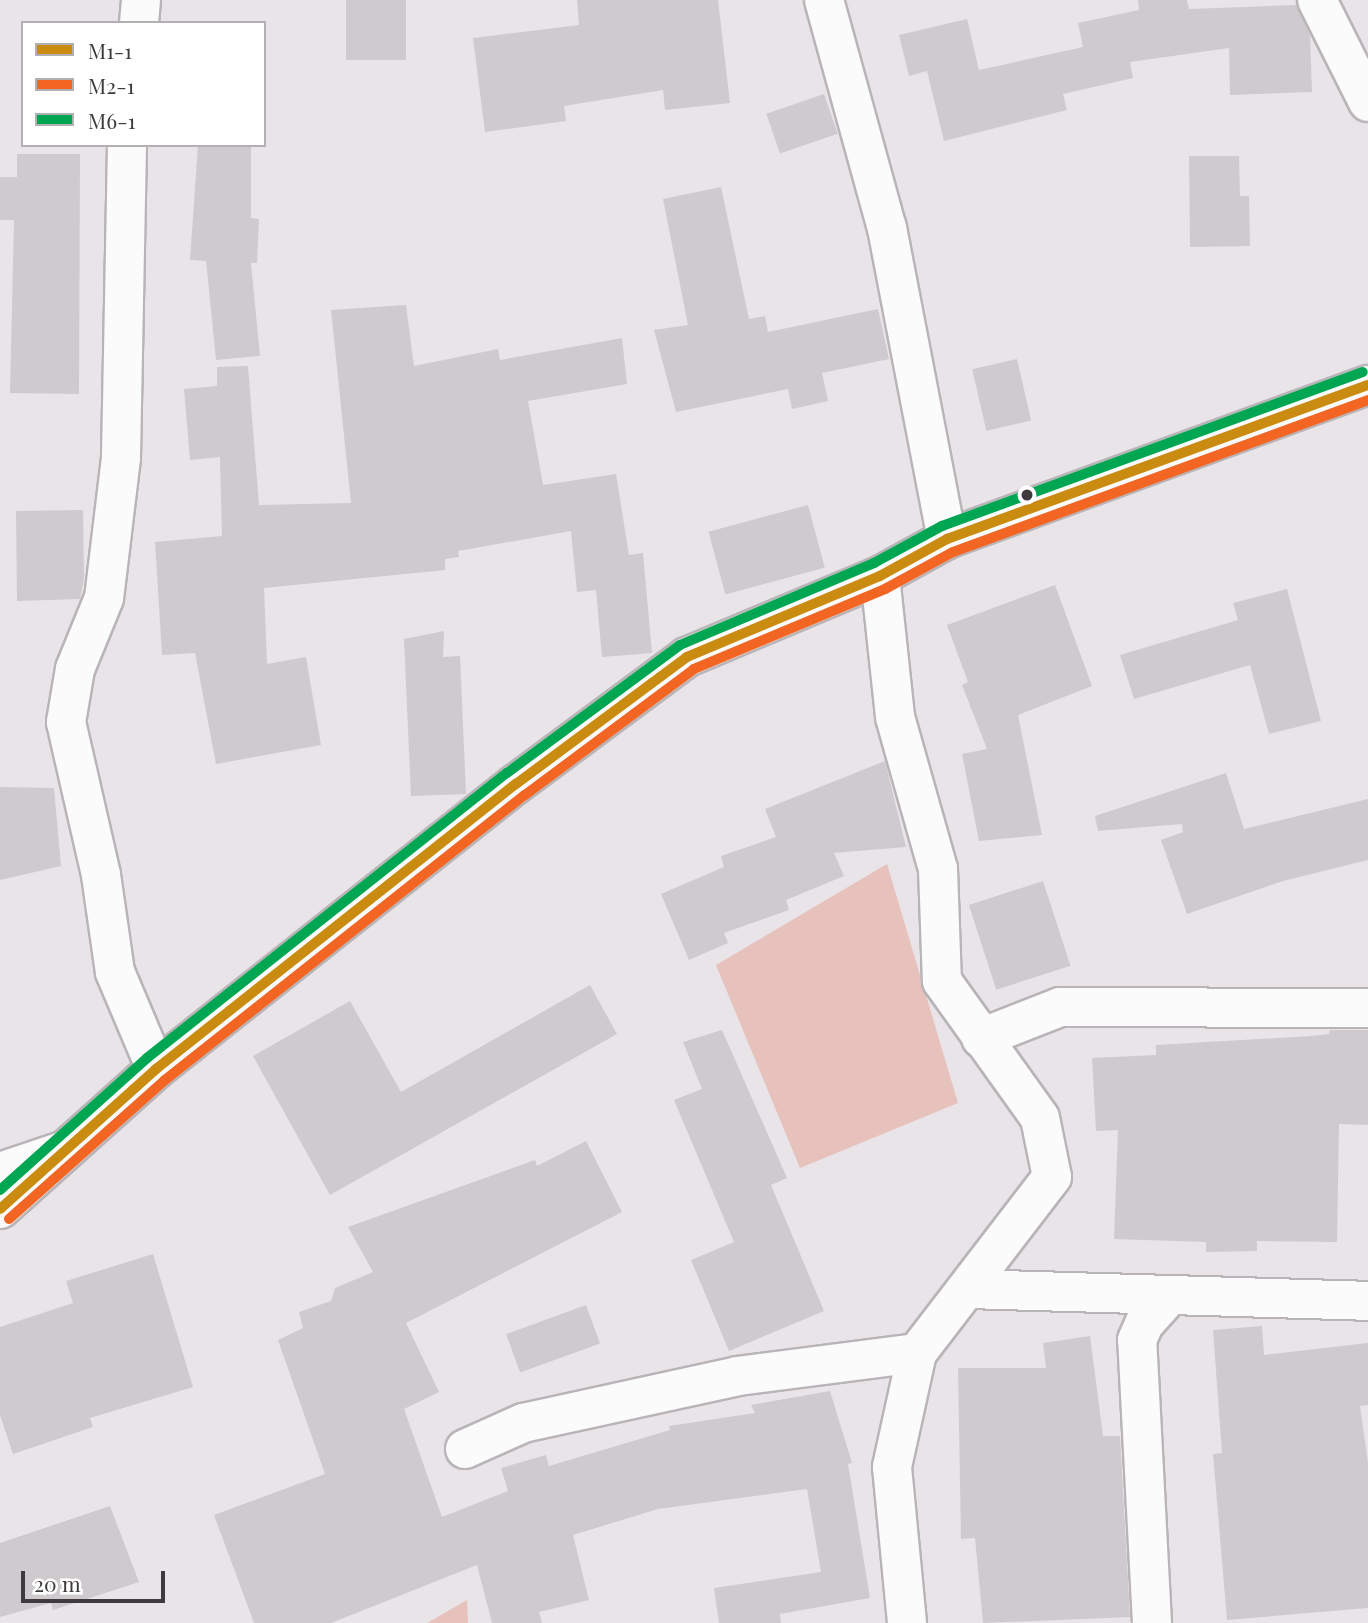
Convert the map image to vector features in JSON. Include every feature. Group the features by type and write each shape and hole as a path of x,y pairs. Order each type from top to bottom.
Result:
{"street":[{"path":"139,21 141,0"},
{"path":"824,0 887,228 947,539"},
{"path":"1317,0 1368,102"},
{"path":"127,147 121,458 104,598 75,669 66,722 101,875 115,972 156,1069"},
{"path":"0,1209 156,1069 516,784 687,657 880,576 947,539 1368,385"},
{"path":"880,576 895,717 938,869 942,981 1040,1118 1052,1177 917,1353 892,1467 907,1623"},
{"path":"981,1038 1060,1007 1368,1008"},
{"path":"0,1172 65,1150"},
{"path":"968,1289 1368,1301"},
{"path":"1085,1292 1127,1318 1137,1340 1152,1623"},
{"path":"1137,1340 1144,1324 1170,1295"},
{"path":"464,1449 523,1423 738,1376 917,1353"}],"shaded area":[{"path":"887,864 958,1103 800,1168 716,965"},
{"path":"467,1600 468,1623 427,1623"}],"building":[{"path":"346,0 406,0 406,60 346,60"},
{"path":"577,0 718,0 730,103 665,110 663,90 564,106 566,121 485,132 473,38 579,25"},
{"path":"1138,0 1187,0 1189,9 1296,5 1310,35 1312,92 1230,95 1229,48 1130,62 1133,78 1063,94 1067,110 944,141 927,71 909,76 899,35 967,19 979,70 1083,47 1078,23 1139,10"},
{"path":"824,94 838,134 780,154 766,114"},
{"path":"198,147 251,147 251,218 259,219 257,263 251,263 260,356 216,360 206,261 190,260"},
{"path":"17,154 80,154 79,394 10,393 14,220 0,220 0,177 17,177"},
{"path":"1189,156 1239,156 1240,196 1249,196 1250,246 1190,247"},
{"path":"721,187 749,319 765,316 768,332 878,309 889,359 822,373 828,401 792,409 788,389 676,412 654,330 688,325 663,199"},
{"path":"406,305 414,366 498,349 500,360 622,338 627,384 528,401 543,485 616,474 629,555 643,553 652,653 602,657 596,590 577,592 571,531 458,551 459,557 445,559 445,570 264,588 267,664 306,657 321,745 216,764 195,653 162,655 155,542 222,536 220,457 190,460 184,389 217,386 217,367 248,366 259,505 351,503 331,310"},
{"path":"1017,359 1031,420 986,431 972,369"},
{"path":"808,505 825,568 725,594 709,532"},
{"path":"83,510 84,579 80,599 17,601 16,511"},
{"path":"1055,585 1092,686 1018,715 1042,835 979,841 962,754 987,749 962,685 968,682 947,625"},
{"path":"1287,589 1321,721 1269,734 1250,665 1134,699 1120,655 1238,620 1233,603"},
{"path":"444,631 443,657 460,656 466,794 411,796 404,639"},
{"path":"885,761 906,847 834,853 844,876 786,900 789,910 724,933 728,943 689,960 661,894 724,867 721,856 776,837 765,809"},
{"path":"1226,773 1244,829 1368,799 1368,860 1283,881 1187,914 1161,840 1183,832 1182,824 1098,831 1095,816"},
{"path":"0,787 54,788 61,866 0,880"},
{"path":"1043,881 1071,966 996,990 969,905"},
{"path":"590,985 617,1034 330,1195 253,1056 350,1001 401,1092"},
{"path":"722,1030 787,1178 771,1185 824,1311 729,1351 691,1260 734,1242 674,1100 702,1089 683,1042"},
{"path":"1330,1030 1368,1030 1368,1125 1339,1124 1337,1242 1257,1241 1257,1251 1206,1252 1206,1242 1114,1239 1118,1130 1096,1131 1092,1058 1156,1055 1156,1045 1312,1036 1329,1034"},
{"path":"586,1141 622,1212 406,1323 439,1392 404,1409 442,1517 508,1491 501,1468 546,1455 549,1466 670,1430 669,1426 755,1413 751,1405 830,1391 852,1463 848,1464 870,1598 780,1614 781,1623 719,1623 714,1588 821,1572 807,1489 658,1509 573,1535 589,1600 539,1612 542,1623 492,1623 477,1565 331,1623 254,1623 214,1515 325,1474 278,1340 303,1328 299,1312 331,1301 335,1288 373,1272 348,1227 535,1160 537,1166"},
{"path":"153,1254 193,1387 90,1418 93,1427 13,1454 0,1415 0,1327 73,1303 66,1281"},
{"path":"586,1305 600,1344 520,1373 506,1334"},
{"path":"1262,1326 1264,1355 1368,1343 1368,1405 1360,1406 1368,1462 1368,1608 1227,1620 1213,1454 1222,1453 1213,1330"},
{"path":"1090,1336 1103,1436 1120,1436 1130,1617 983,1623 975,1538 961,1539 958,1368 1046,1368 1043,1343"},
{"path":"110,1506 139,1582 53,1610 51,1603 0,1617 0,1543"}],"transit line":[{"name":"M6-1","path":"0,1190 147,1058 507,773 680,645 874,563 942,526 1363,372"},
{"name":"M1-1","path":"0,1209 156,1069 516,784 687,657 880,576 947,539 1368,385"},
{"name":"M2-1","path":"9,1219 165,1080 525,795 694,669 885,589 953,552 1368,400"}]}
